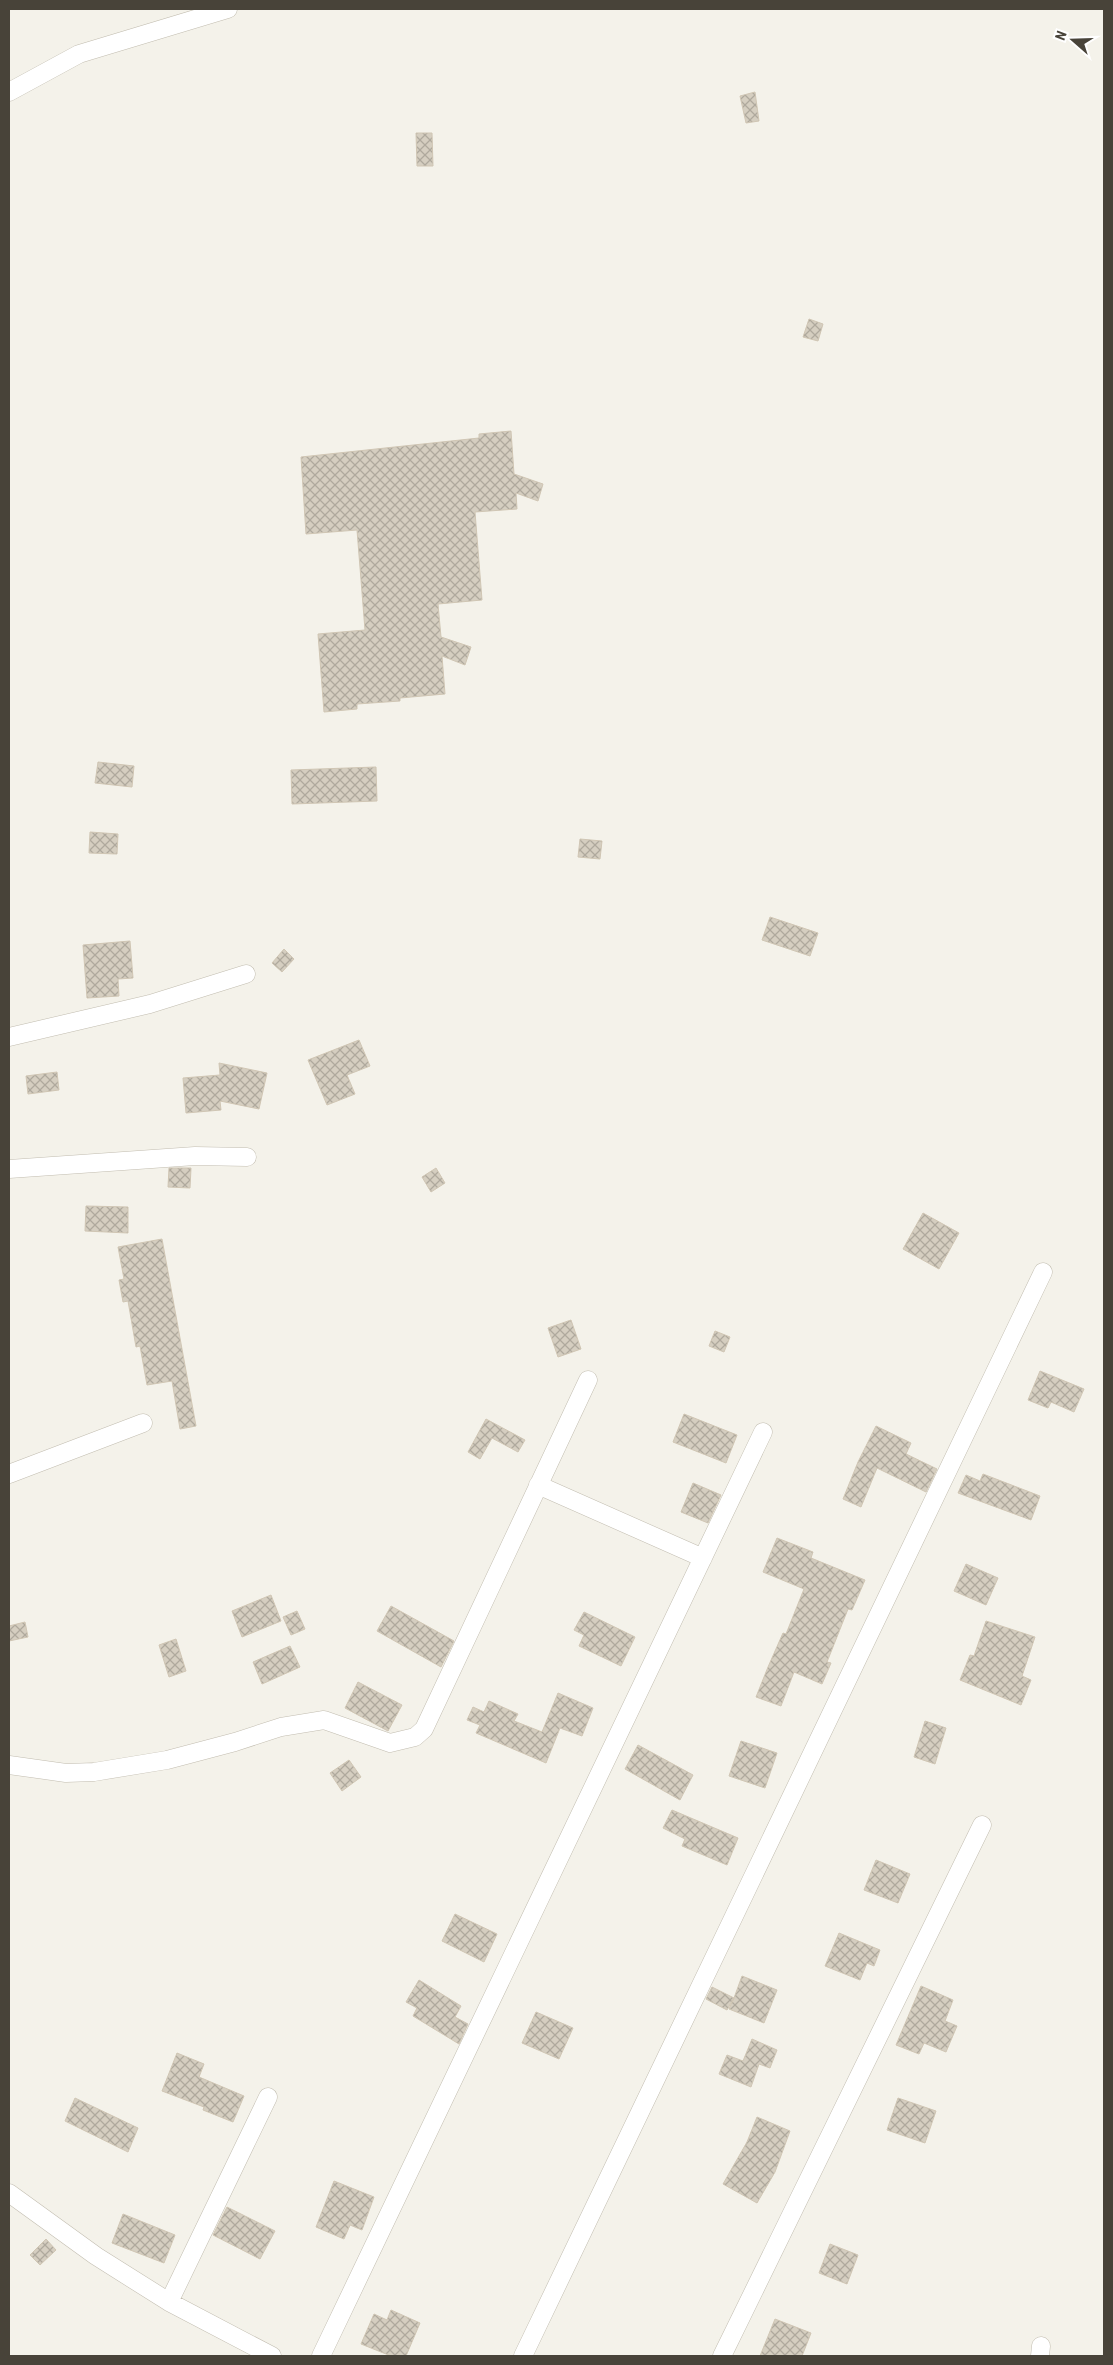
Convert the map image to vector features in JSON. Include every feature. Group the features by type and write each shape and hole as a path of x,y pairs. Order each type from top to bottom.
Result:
{"street":[{"path":"9,92 79,54 228,9"},
{"path":"9,1037 150,1004 246,974"},
{"path":"9,1169 195,1156 247,1157"},
{"path":"523,2356 1043,1272"},
{"path":"9,1765 66,1773 94,1772 167,1760 235,1742 281,1727 324,1720 390,1743 415,1737 424,1729 588,1380"},
{"path":"9,1474 142,1423"},
{"path":"321,2356 763,1432"},
{"path":"538,1485 702,1558"},
{"path":"722,2356 982,1825"},
{"path":"169,2302 268,2097"},
{"path":"9,2193 96,2256 169,2302 272,2356"}],"building":[{"path":"755,92 759,121 746,123 740,96"},
{"path":"416,133 432,133 433,166 417,166"},
{"path":"809,319 823,324 818,341 803,337"},
{"path":"511,431 514,474 543,484 538,501 516,493 517,509 475,512 482,600 438,604 441,637 471,647 465,665 442,656 445,694 400,698 400,701 357,704 357,709 324,712 318,634 365,630 357,530 306,534 301,457 479,438 479,434"},
{"path":"98,762 134,766 132,787 95,783"},
{"path":"376,767 377,801 292,804 291,770"},
{"path":"90,832 118,834 117,854 89,853"},
{"path":"580,839 602,841 600,859 578,857"},
{"path":"770,917 818,933 810,956 762,940"},
{"path":"130,941 133,978 118,979 119,996 87,998 83,945"},
{"path":"284,949 294,959 282,972 272,963"},
{"path":"359,1040 370,1066 347,1075 355,1094 327,1105 308,1060"},
{"path":"219,1063 267,1073 259,1109 220,1101 221,1110 186,1113 183,1078 220,1075"},
{"path":"57,1072 59,1090 28,1094 26,1076"},
{"path":"169,1168 191,1168 190,1188 168,1187"},
{"path":"436,1168 445,1183 431,1192 422,1177"},
{"path":"86,1206 128,1207 128,1233 85,1231"},
{"path":"923,1213 959,1233 939,1269 903,1249"},
{"path":"162,1239 196,1426 180,1429 172,1381 147,1385 140,1346 136,1347 128,1301 123,1302 119,1280 124,1279 118,1247"},
{"path":"571,1320 581,1349 558,1357 548,1328"},
{"path":"715,1331 730,1337 724,1352 709,1346"},
{"path":"1040,1371 1084,1389 1074,1412 1051,1402 1048,1408 1028,1400"},
{"path":"684,1414 737,1435 726,1463 673,1442"},
{"path":"486,1419 525,1440 518,1452 492,1438 480,1459 468,1452"},
{"path":"876,1426 911,1443 906,1454 937,1469 926,1492 877,1468 861,1507 843,1499 858,1462"},
{"path":"983,1474 1040,1496 1031,1520 958,1493 966,1475 980,1481"},
{"path":"693,1483 721,1495 708,1523 681,1512"},
{"path":"777,1538 813,1552 811,1558 865,1580 852,1610 848,1609 827,1662 831,1663 822,1684 794,1672 781,1706 756,1697 783,1633 786,1634 804,1589 763,1572"},
{"path":"966,1564 998,1578 986,1605 954,1591"},
{"path":"271,1595 281,1621 242,1637 232,1611"},
{"path":"391,1606 454,1641 441,1667 377,1631"},
{"path":"297,1611 305,1629 291,1635 283,1617"},
{"path":"584,1612 635,1637 621,1666 579,1646 584,1635 574,1630"},
{"path":"986,1621 1035,1637 1022,1676 1031,1680 1021,1705 960,1680 970,1655 974,1656"},
{"path":"25,1622 28,1637 9,1641 9,1626"},
{"path":"176,1639 186,1671 169,1677 159,1645"},
{"path":"290,1646 300,1667 262,1684 253,1662"},
{"path":"358,1682 402,1705 388,1731 345,1708"},
{"path":"558,1693 593,1708 582,1736 560,1728 546,1763 476,1733 480,1725 467,1720 473,1707 484,1712 489,1701 518,1714 514,1721 542,1732"},
{"path":"925,1721 946,1728 935,1764 914,1757"},
{"path":"741,1741 777,1753 765,1788 729,1776"},
{"path":"638,1745 693,1775 680,1800 625,1769"},
{"path":"349,1760 361,1777 342,1791 330,1773"},
{"path":"672,1810 738,1838 727,1865 682,1846 685,1839 663,1828"},
{"path":"876,1860 910,1874 898,1903 864,1890"},
{"path":"455,1914 497,1934 484,1962 442,1941"},
{"path":"839,1933 880,1950 874,1966 867,1963 860,1980 825,1966"},
{"path":"742,1976 777,1990 764,2023 729,2009"},
{"path":"419,1980 461,2006 455,2017 468,2024 459,2044 413,2016 417,2008 406,2002"},
{"path":"921,1986 953,2000 945,2021 957,2026 946,2052 924,2043 919,2054 896,2045"},
{"path":"712,1987 734,1998 727,2010 706,1999"},
{"path":"536,2012 573,2028 559,2059 522,2043"},
{"path":"752,2039 777,2050 770,2068 759,2064 751,2087 719,2074 727,2055 743,2061"},
{"path":"177,2053 204,2064 199,2077 244,2096 233,2122 203,2110 204,2107 162,2091"},
{"path":"75,2098 138,2128 128,2152 65,2121"},
{"path":"898,2098 936,2111 925,2143 887,2130"},
{"path":"757,2117 790,2131 775,2172 757,2203 723,2184 747,2142"},
{"path":"334,2181 374,2197 362,2230 350,2225 344,2239 316,2227"},
{"path":"227,2207 275,2231 260,2259 213,2235"},
{"path":"123,2214 175,2235 164,2263 112,2243"},
{"path":"46,2239 56,2250 40,2265 30,2255"},
{"path":"830,2244 858,2255 847,2284 819,2273"},
{"path":"391,2310 420,2323 406,2356 391,2356 361,2344 374,2314 387,2320"},
{"path":"775,2319 811,2333 802,2356 760,2356"}]}
